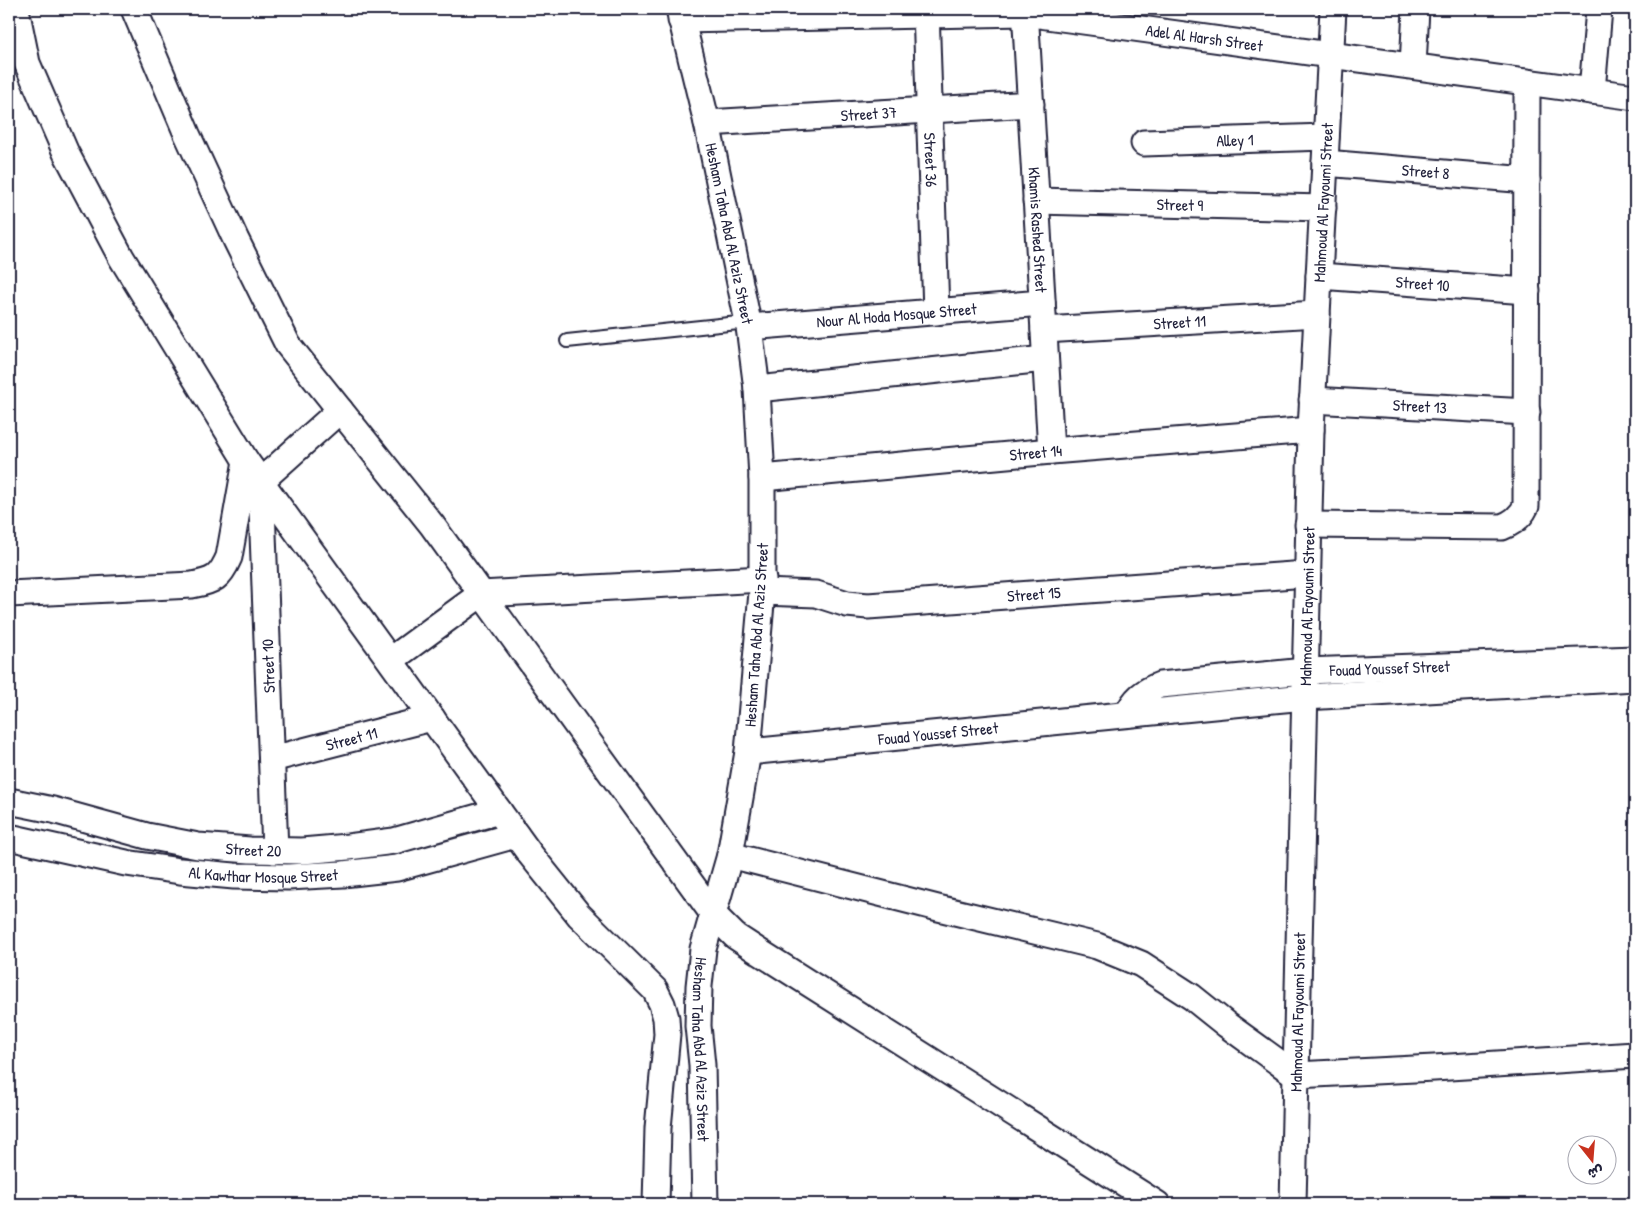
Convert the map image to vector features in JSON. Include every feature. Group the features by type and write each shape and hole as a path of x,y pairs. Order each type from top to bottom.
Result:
{"street":[{"path":"16,9 18,64 121,257 246,461 516,835 578,915 656,990 666,1018 667,1034 658,1128 656,1204"},
{"path":"134,9 236,240 288,345 432,526 713,914 735,936 758,951 1158,1204"},
{"name":"Mahmoud Al Fayoumi Street","path":"1293,1204 1312,400 1333,9"},
{"path":"1413,66 1416,9"},
{"path":"1592,91 1599,9"},
{"name":"Adel Al Harsh Street","path":"680,14 1025,11 1635,97"},
{"name":"Khamis Rashed Street","path":"1025,11 1051,451"},
{"name":"Street 36","path":"926,12 936,312"},
{"name":"Hesham Taha Abd Al Aziz Street","path":"680,14 707,123 749,325 757,389 762,478 762,586 748,752 730,855 703,949 699,986 698,1026 702,1065 705,1204"},
{"path":"1308,525 1493,528 1510,524 1524,511 1528,499 1527,82"},
{"name":"Street 37","path":"707,123 1030,104"},
{"name":"Alley 1","path":"1144,143 1326,137"},
{"name":"Street 8","path":"1325,163 1527,180"},
{"name":"Street 9","path":"1036,201 1323,208"},
{"name":"Street 10","path":"1319,276 1527,291"},
{"name":"Nour Al Hoda Mosque Street","path":"749,325 1042,303"},
{"name":"Street 11","path":"1044,330 1317,314"},
{"path":"757,389 1046,358"},
{"name":"Street 13","path":"1312,400 1527,412"},
{"path":"261,481 340,410"},
{"name":"Street 14","path":"762,478 1051,451 1311,430"},
{"path":"9,594 192,585 212,581 223,571 229,557 246,461"},
{"name":"Street 10","path":"261,481 275,850"},
{"name":"Street 15","path":"481,594 762,586 816,594 847,604 868,606 1307,574"},
{"path":"391,660 481,594"},
{"name":"Fouad Youssef Street","path":"1128,714 1138,698 1148,689 1160,684 1305,671 1635,659"},
{"name":"Fouad Youssef Street","path":"748,752 1305,697 1635,678"},
{"name":"Street 11","path":"272,759 432,718"},
{"name":"Street 20","path":"9,801 53,810 147,836 198,846 250,850 302,851 394,841 499,811"},
{"name":"Al Kawthar Mosque Street","path":"9,837 126,863 180,871 234,876 288,877 343,874 397,868 516,835"},
{"path":"730,855 1097,946 1141,964 1192,997 1296,1075 1434,1068 1635,1054"}],"lane":[{"path":"567,341 749,325"}]}
